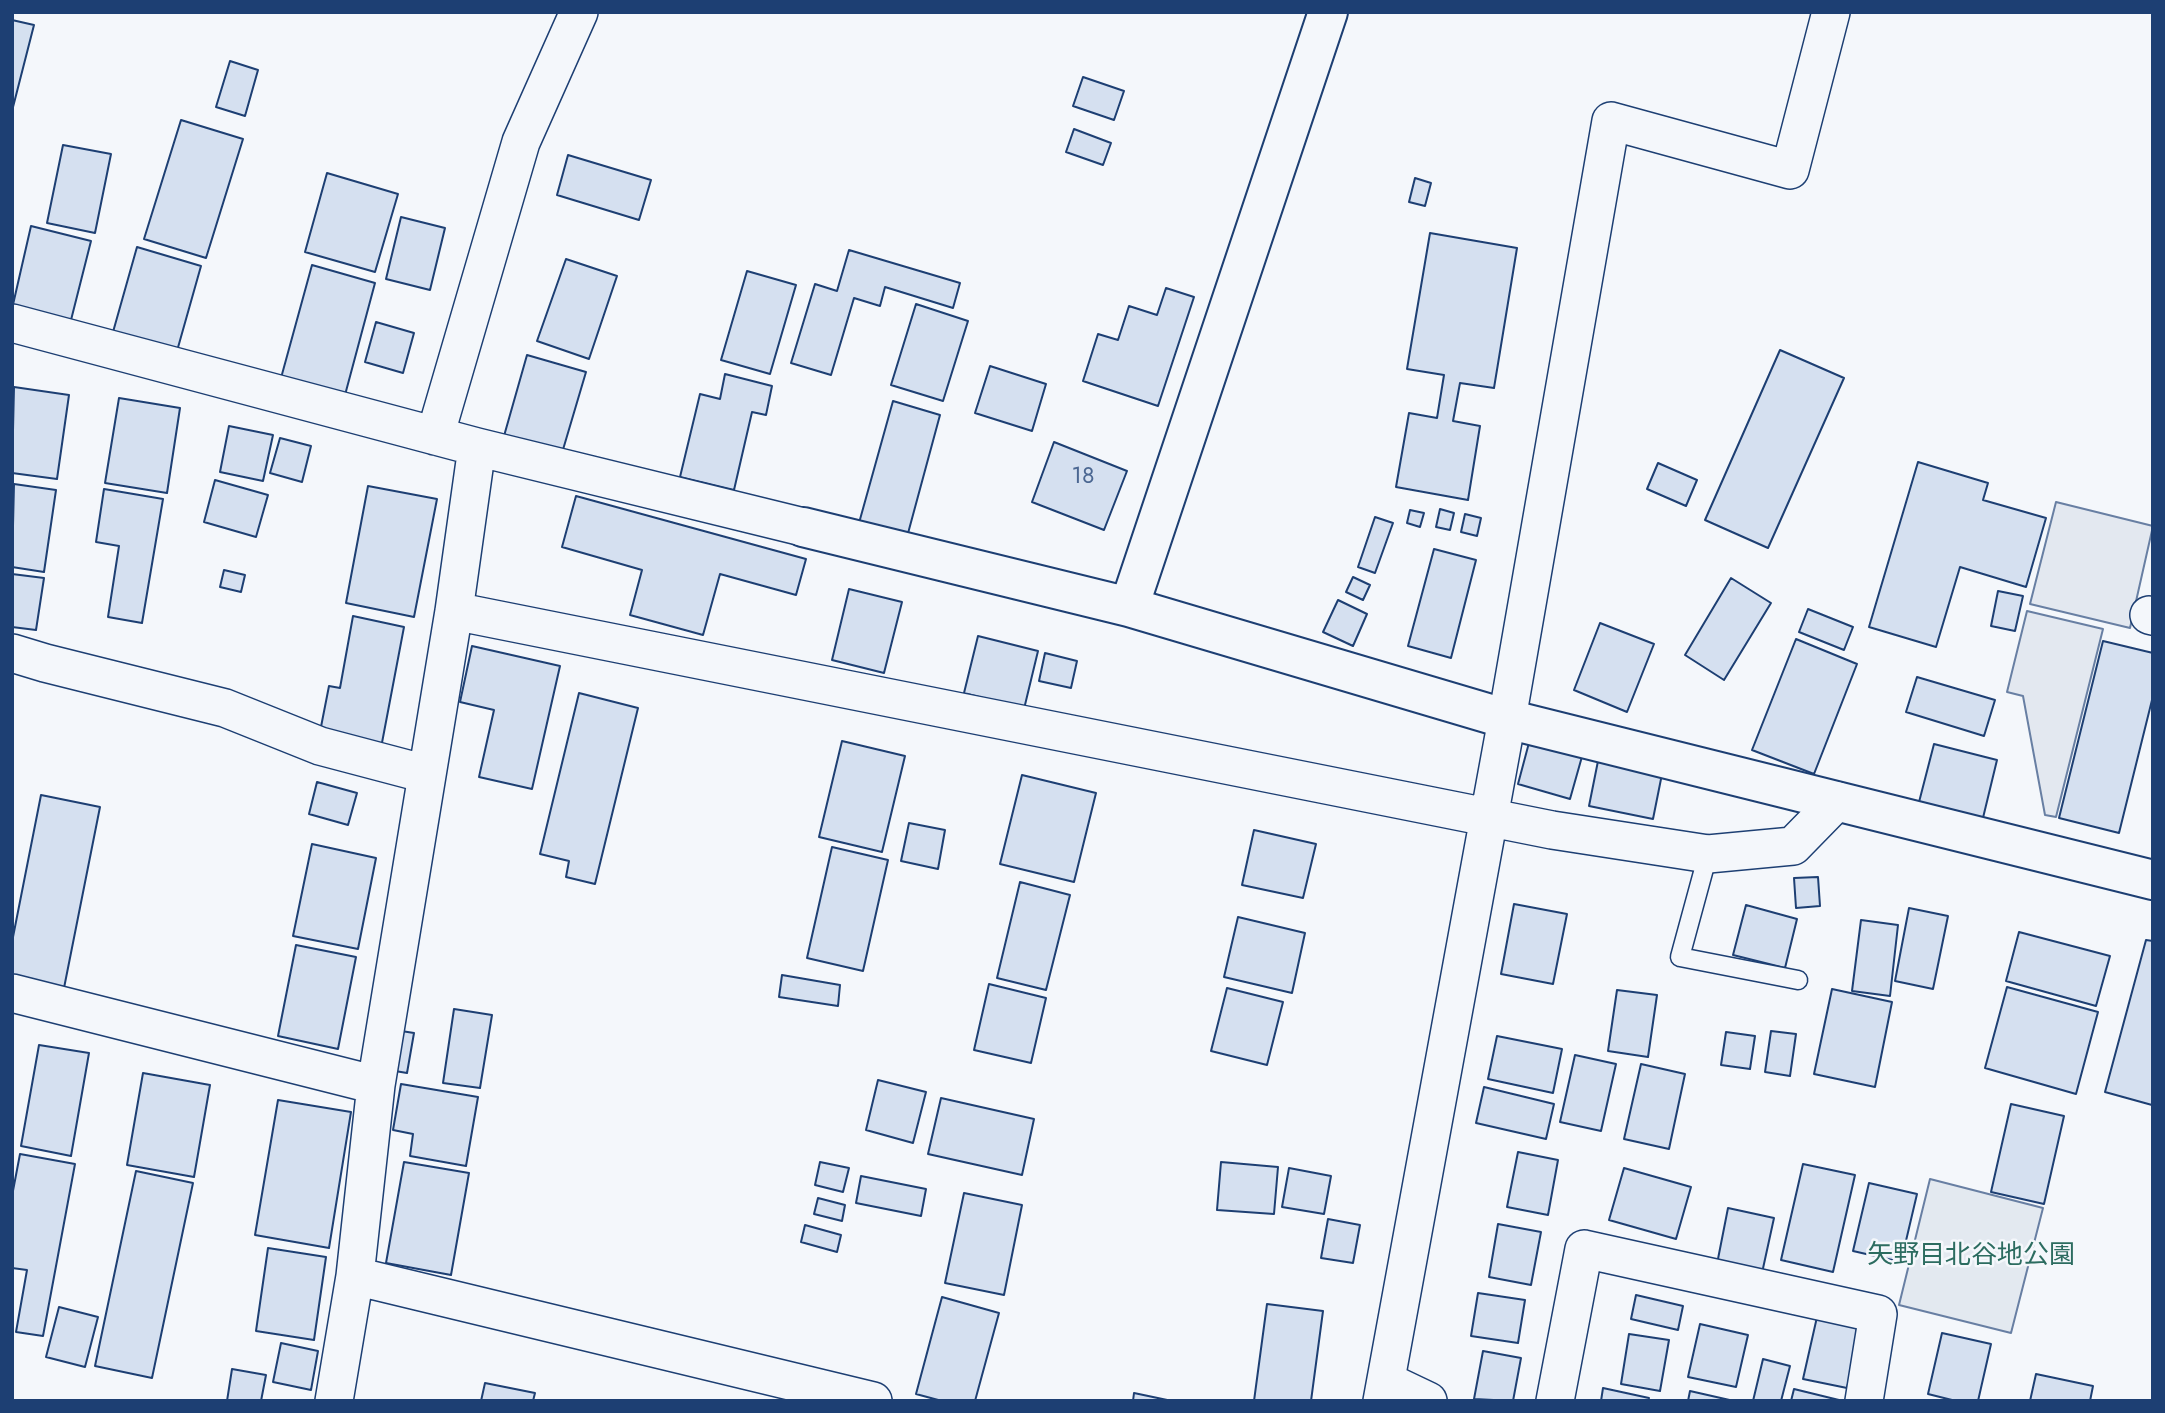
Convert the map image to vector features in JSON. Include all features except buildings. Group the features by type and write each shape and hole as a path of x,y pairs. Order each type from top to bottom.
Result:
{"street":[{"path":"435,436 521,142 579,12"},
{"path":"1129,607 1328,12"},
{"path":"1428,1401 1384,1391 1507,719 1611,121 1790,170 1831,12"},
{"path":"12,323 477,447 1129,607 1507,719 2153,880"},
{"path":"334,1401 355,1276 376,1085 454,611 477,447"},
{"path":"454,611 1552,830 1708,854 1793,846 1837,802"},
{"path":"12,653 225,708 320,746 426,774"},
{"path":"12,993 376,1085"},
{"path":"1555,1401 1584,1249 1878,1314 1864,1401"},
{"path":"355,1276 745,1386 873,1401"}],"lane":[{"path":"1708,854 1680,957 1798,979"}],"green space":[{"name":"矢野目北谷地公園","path":"1930,1179 2043,1208 2011,1333 1899,1305"}],"shaded area":[{"path":"2056,502 2153,526 2130,628 2030,604"},
{"path":"2027,611 2103,629 2056,817 2045,815 2023,696 2007,692"}]}
